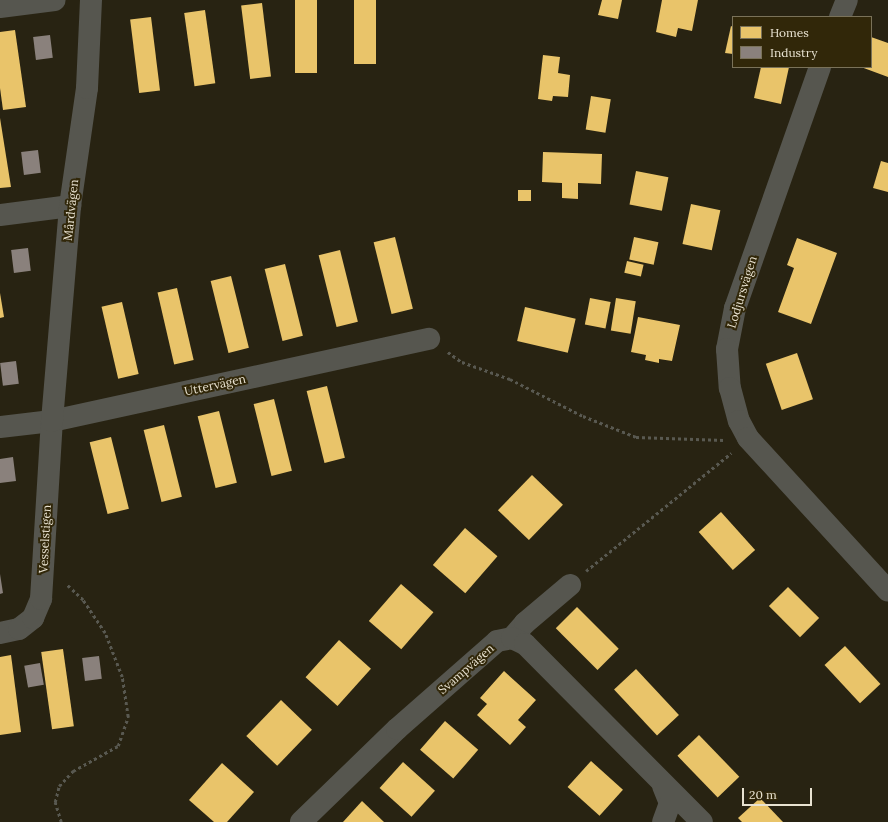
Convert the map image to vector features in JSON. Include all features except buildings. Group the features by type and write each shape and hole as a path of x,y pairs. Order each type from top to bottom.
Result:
{"street":[{"path":"0,7 55,0"},
{"name":"Mårdvägen","path":"52,421 70,206 87,88 91,0"},
{"path":"840,16 847,0"},
{"name":"Lodjursvägen","path":"820,68 738,301 727,349 730,388 739,421 748,438 888,591"},
{"path":"0,216 70,206"},
{"name":"Uttervägen","path":"0,427 52,421 429,339"},
{"name":"Vesselstigen","path":"0,634 19,629 33,618 41,598 52,421"},
{"path":"570,585 525,623 512,638 525,644 663,786 702,822"},
{"name":"Svampvägen","path":"301,822 397,729 497,641 512,638"},
{"path":"663,786 670,803 663,822"}],"path":[{"path":"429,339 462,362 510,378 583,416 636,437 714,441 748,438"},
{"path":"570,585 748,438"},
{"path":"44,563 83,600 105,633 122,677 128,717 118,746 73,771 59,786 55,802 61,822"}]}
